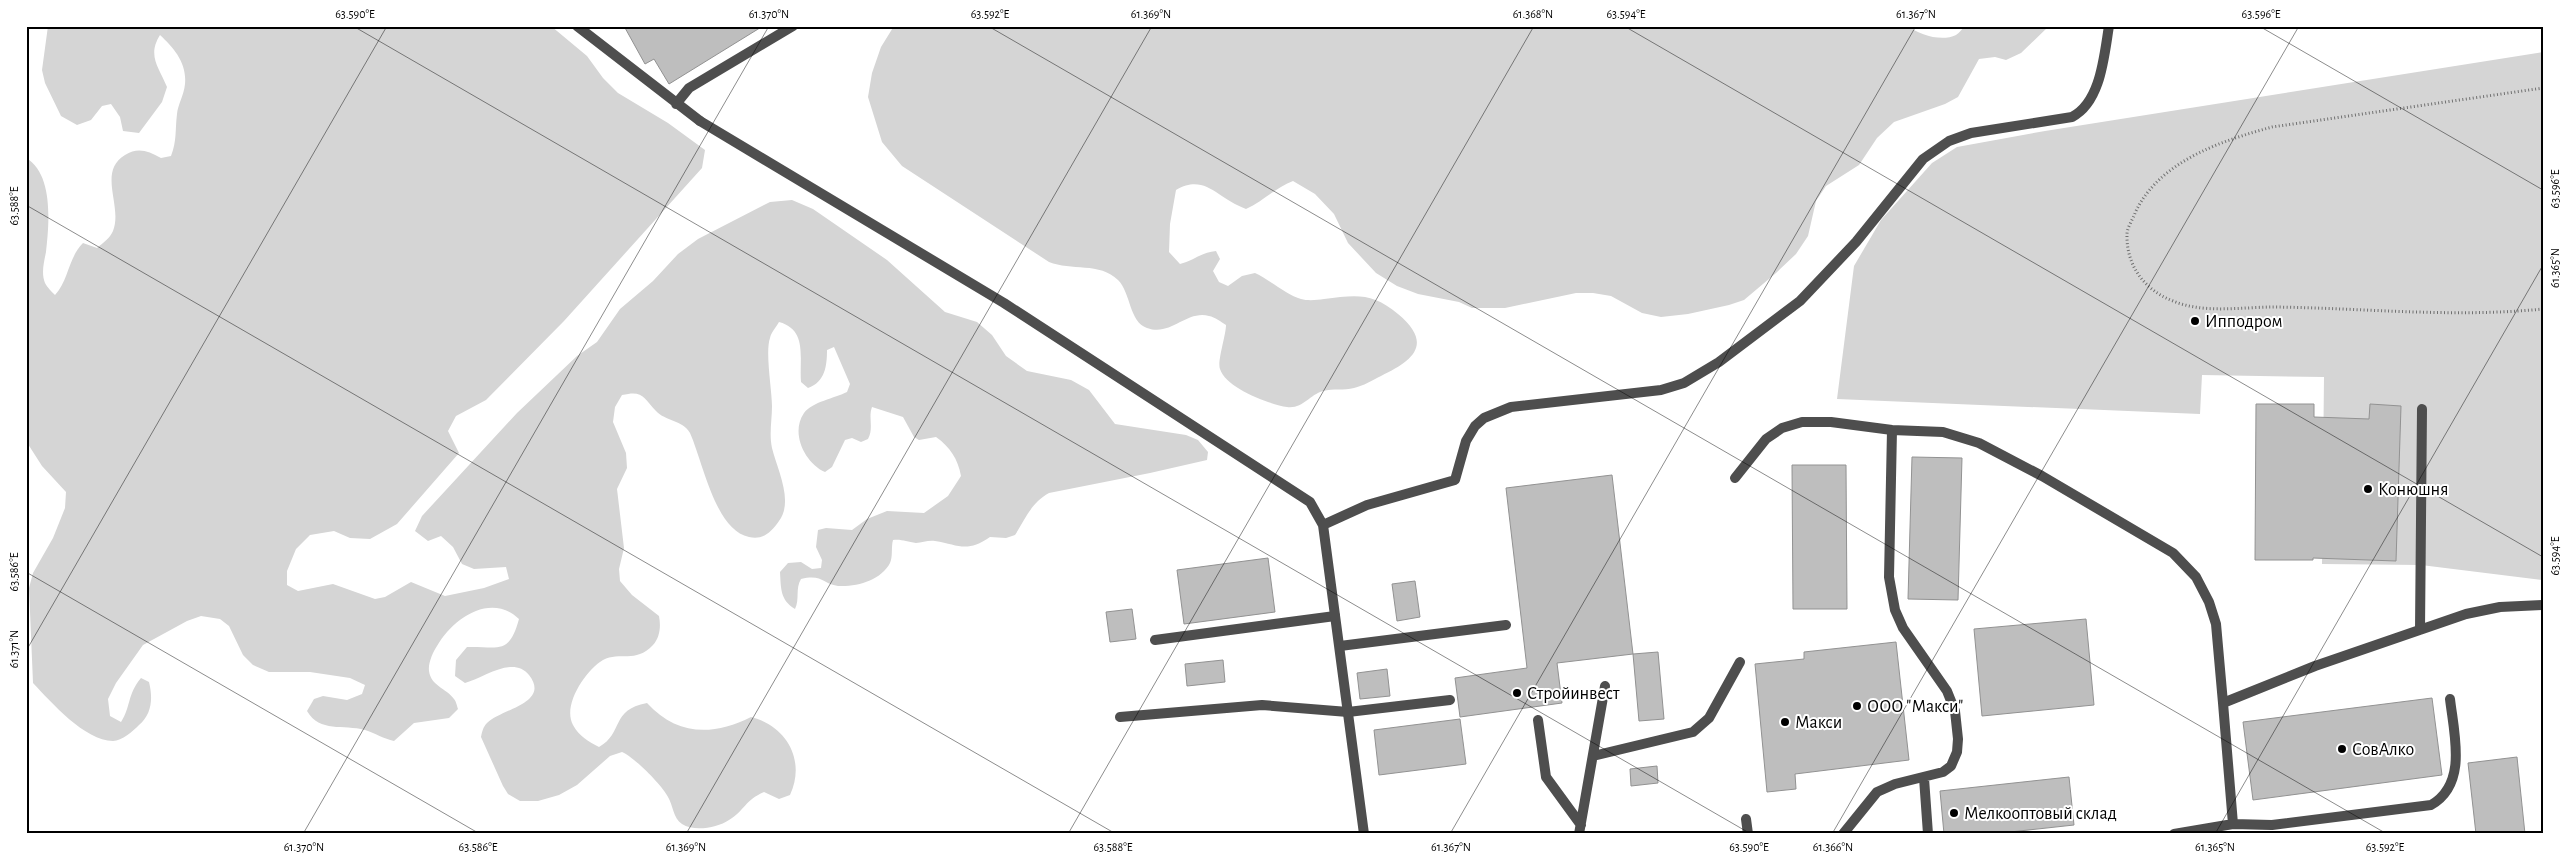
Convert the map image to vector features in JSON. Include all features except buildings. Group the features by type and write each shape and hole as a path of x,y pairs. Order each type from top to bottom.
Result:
{"street":[{"path":"576,26 700,121 1004,303 1310,502 1323,525 1364,834"},
{"path":"676,104 688,88 793,26"},
{"path":"1323,525 1367,505 1455,480 1466,441 1475,426 1484,418 1511,407 1661,390 1684,383 1719,362 1800,301 1856,242 1923,159 1949,140 1971,133 2072,117 2083,111 2094,91 2110,26"},
{"path":"2420,630 2422,409"},
{"path":"1735,478 1766,439 1782,428 1802,422 1831,422 1892,430 1943,432 1979,443 2042,476 2173,553 2196,577 2210,602 2216,624 2233,824"},
{"path":"1843,834 1877,792 1895,784 1943,772 1951,766 1957,752 1958,738 1955,711 1947,691 1902,628 1895,610 1889,577 1892,430"},
{"path":"2223,703 2315,666 2466,614 2492,609 2543,605"},
{"path":"1156,640 1336,616"},
{"path":"1340,646 1506,625"},
{"path":"1593,756 1692,732 1709,718 1740,662"},
{"path":"1580,829 1605,686"},
{"path":"2174,834 2233,824 2272,825 2431,805 2449,789 2456,761 2450,699"},
{"path":"1120,717 1262,705 1348,712 1450,700"},
{"path":"1538,720 1546,777 1580,829"},
{"path":"1924,778 1928,834"},
{"path":"1746,819 1748,834"}],"path":[{"path":"2543,88 2272,127 2246,134 2207,149 2168,173 2152,188 2138,207 2127,232 2132,267 2143,280 2171,300 2195,308 2274,307 2492,313 2543,309"}],"shaded area":[{"path":"48,26 551,26 587,56 603,78 618,93 668,123 705,150 702,168 564,321 486,400 456,416 448,431 459,453 397,524 370,539 350,538 334,531 310,535 296,549 287,571 287,585 298,591 333,584 375,599 385,597 411,582 445,596 484,588 509,579 506,567 474,569 462,564 453,547 441,536 428,541 415,531 422,516 517,413 577,356 597,342 620,309 653,281 678,254 698,239 770,202 792,200 813,209 887,260 945,312 977,322 992,335 1006,356 1027,371 1071,380 1089,390 1115,424 1186,435 1198,440 1208,452 1207,460 1049,493 1033,506 1015,535 1006,538 990,537 969,546 957,546 935,541 916,543 893,540 890,563 886,569 875,578 861,584 838,586 818,578 801,579 798,586 795,609 784,598 780,572 788,563 801,562 812,569 821,568 822,560 816,547 818,530 826,528 852,530 867,519 887,511 924,513 948,496 961,476 958,464 949,449 936,437 919,440 914,437 903,417 872,407 871,431 868,439 861,442 852,438 845,440 832,467 825,472 818,468 811,462 802,447 799,438 800,421 804,413 812,406 847,392 850,384 834,347 827,350 824,373 818,382 808,388 801,382 801,355 798,338 794,331 779,322 771,334 768,361 772,406 772,448 783,485 785,504 779,521 770,532 754,538 737,532 727,522 719,509 687,429 683,425 664,417 639,394 622,395 615,407 613,422 626,453 627,468 617,489 624,548 619,569 620,581 632,595 659,616 659,631 655,642 646,651 634,656 609,658 596,665 583,680 573,698 570,717 578,732 588,741 599,747 612,735 622,716 627,711 635,706 647,703 671,722 696,730 723,727 751,717 775,728 790,747 794,758 796,770 790,795 779,799 764,792 753,798 734,817 712,827 693,828 682,824 677,818 670,800 660,786 640,765 622,752 610,756 577,785 559,795 538,801 520,801 508,794 481,737 486,725 494,718 529,699 534,692 534,685 529,675 522,669 515,667 507,667 465,683 455,676 456,660 467,647 501,646 511,639 519,619 508,611 497,608 485,608 463,618 444,636 435,648 431,658 430,676 436,684 454,699 458,709 449,718 414,723 394,741 357,728 325,725 312,718 307,711 314,699 323,696 347,700 362,694 365,685 350,678 310,672 269,672 253,665 243,655 229,626 220,619 201,616 187,621 143,645 116,683 108,699 110,716 121,722 133,690 141,678 149,682 151,700 149,711 143,721 124,738 116,741 91,735 69,719 33,683 29,588 33,573 53,538 65,508 66,492 42,466 26,441 26,158 35,166 41,176 48,201 48,228 43,275 46,285 55,295 63,283 74,255 83,243 97,248 113,231 115,211 112,180 117,162 125,155 134,151 147,152 161,158 171,156 185,76 178,56 160,35 156,42 154,55 167,87 162,102 139,133 123,131 120,117 111,104 102,106 91,120 77,125 61,116 45,83 42,70"},
{"path":"894,26 1908,26 1924,35 1944,38 1956,35 1965,26 2049,26 2021,53 2006,60 1995,57 1979,59 1958,97 1945,104 1894,122 1877,138 1859,165 1826,186 1816,201 1808,236 1796,254 1744,300 1688,314 1661,317 1642,313 1611,296 1593,293 1576,293 1505,308 1472,308 1459,302 1418,294 1397,286 1376,273 1348,243 1334,214 1315,194 1293,181 1246,209 1204,186 1196,184 1176,190 1170,224 1169,252 1180,264 1206,253 1216,251 1220,259 1213,271 1219,282 1228,286 1242,276 1255,273 1290,294 1304,300 1355,296 1372,299 1389,307 1398,314 1415,334 1417,343 1415,351 1410,358 1392,370 1357,387 1323,391 1302,404 1287,407 1259,399 1239,389 1224,376 1219,366 1226,325 1211,317 1201,315 1164,329 1147,328 1141,325 1133,314 1122,286 1111,274 1094,269 1058,265 1049,262 902,166 882,142 868,97 872,73 881,47"},
{"name":"Ипподром","path":"2543,52 2543,580 2421,565 2322,564 2324,377 2202,375 2200,414 1837,399 1854,266 1881,220 1932,163 1957,147 2045,131"}],"place":[{"name":"Ипподром","path":"2195,321"},
{"name":"Конюшня","path":"2368,489"},
{"name":"Стройинвест","path":"1517,693"},
{"name":"ООО \"Макси\"","path":"1857,706"},
{"name":"Макси","path":"1785,722"},
{"name":"СовАлко","path":"2342,749"},
{"name":"Мелкооптовый склад","path":"1954,813"}]}
